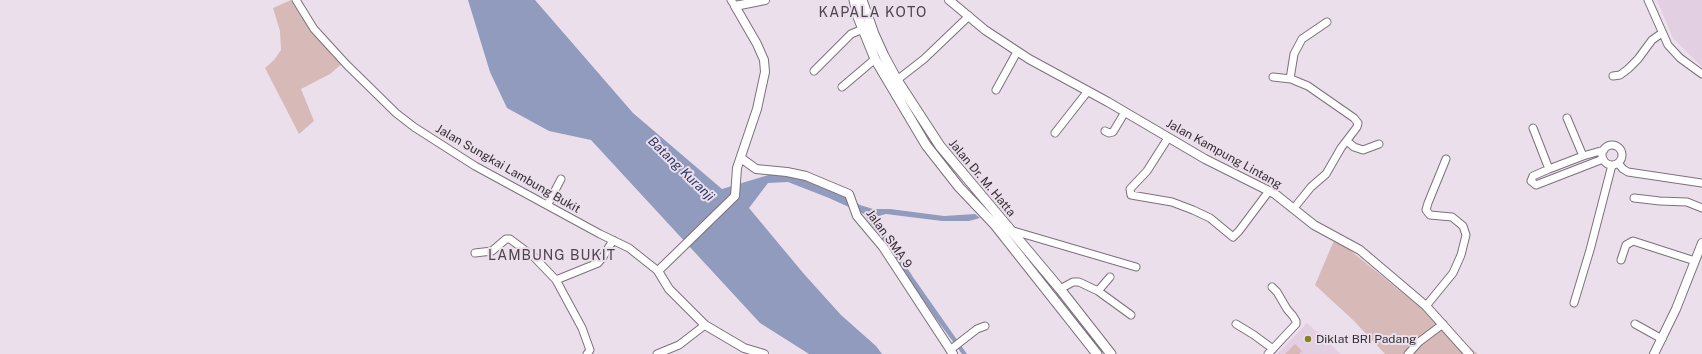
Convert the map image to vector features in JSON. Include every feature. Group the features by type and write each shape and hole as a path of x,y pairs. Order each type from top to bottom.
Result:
{"main road":[{"name":"Jalan Dr. M. Hatta","path":"854,0 858,18 875,59 926,145 959,186 995,225 1097,354"},
{"name":"Jalan Dr. M. Hatta","path":"862,0 874,34 898,80 940,146 1060,289 1111,354"}],"street":[{"name":"Jalan Sungkai Lambung Bukit","path":"296,0 314,29 347,65 396,113 433,140 474,166 629,248 658,271"},
{"path":"764,354 744,348 705,326 669,289 658,271 734,197 736,193 737,168 760,100 766,72 764,60 757,44 733,3 765,0"},
{"name":"Jalan Kampung Lintang","path":"949,0 985,30 1017,52 1222,168 1269,191 1294,208 1314,225 1360,250 1426,306 1469,354"},
{"path":"1648,0 1662,33 1673,52 1702,74"},
{"path":"898,80 930,54 969,16"},
{"path":"1290,79 1294,54 1302,39 1327,22"},
{"path":"814,71 851,34 863,29"},
{"path":"1614,76 1620,75 1628,69 1638,59 1652,40 1662,33"},
{"path":"996,90 1017,52"},
{"path":"842,87 875,59"},
{"path":"1273,76 1290,79 1308,86 1357,121 1358,125 1341,148 1326,174 1311,187 1294,208"},
{"path":"1055,133 1088,91"},
{"path":"1105,131 1109,133 1113,132 1125,112"},
{"path":"1567,118 1583,156"},
{"path":"1533,128 1549,169"},
{"path":"1168,138 1147,171 1130,189 1131,195 1172,202 1193,210 1210,218 1233,237 1269,191"},
{"path":"1347,141 1354,147 1363,150 1379,144"},
{"path":"1574,303 1590,250 1601,206 1615,164 1622,154 1617,146 1608,146 1604,150 1549,169 1533,176 1531,179 1536,185 1604,159"},
{"path":"1604,150 1604,159 1607,163 1615,164 1628,172 1702,183"},
{"name":"Jalan SMA 9","path":"741,158 751,167 762,171 787,172 806,176 849,194 855,212 862,224 883,247 953,350"},
{"path":"1426,306 1453,273 1461,255 1466,235 1463,226 1452,217 1430,215 1426,210 1446,159"},
{"path":"548,204 561,179"},
{"path":"1634,198 1687,202 1702,208"},
{"path":"1013,233 1136,267"},
{"path":"475,253 492,251 506,239 510,239 534,257 556,280 582,328 590,350 587,354"},
{"path":"556,280 598,263 604,257 613,240"},
{"path":"1621,260 1626,245 1633,241 1695,261"},
{"path":"1656,353 1676,309 1702,243"},
{"path":"1098,291 1110,277"},
{"path":"1060,289 1076,282 1098,291 1131,315"},
{"path":"1236,324 1254,335 1270,352 1296,324 1295,318 1272,287"},
{"path":"1408,354 1419,342 1443,324"},
{"path":"1635,324 1662,339"},
{"path":"657,354 679,345 705,326"},
{"path":"953,350 962,340 977,329 985,326"}],"shaded area":[{"path":"291,0 344,62 330,74 301,89 314,121 299,134 265,68 274,60 281,50 280,31 273,8"},
{"path":"1657,0 1702,0 1702,67 1673,38"},
{"path":"1335,238 1478,354 1385,354 1353,320 1315,285"},
{"name":"Diklat BRI Padang","path":"1307,323 1341,354 1277,354"},
{"path":"1295,344 1302,351 1299,354 1285,354"}],"water":[{"name":"Batang Kuranji","path":"468,0 535,0 633,113 722,189 775,173 799,177 850,198 860,205 873,209 890,209 944,216 975,214 980,218 969,221 942,221 886,214 875,217 869,214 883,231 967,354 962,354 864,214 788,182 768,183 749,208 804,274 841,315 876,346 882,354 809,354 760,323 591,140 549,131 507,108 490,72"}],"place":[{"name":"Diklat BRI Padang","path":"1308,339"}],"district":[{"name":"KAPALA KOTO","path":"873,13"},
{"name":"LAMBUNG BUKIT","path":"552,256"}]}
